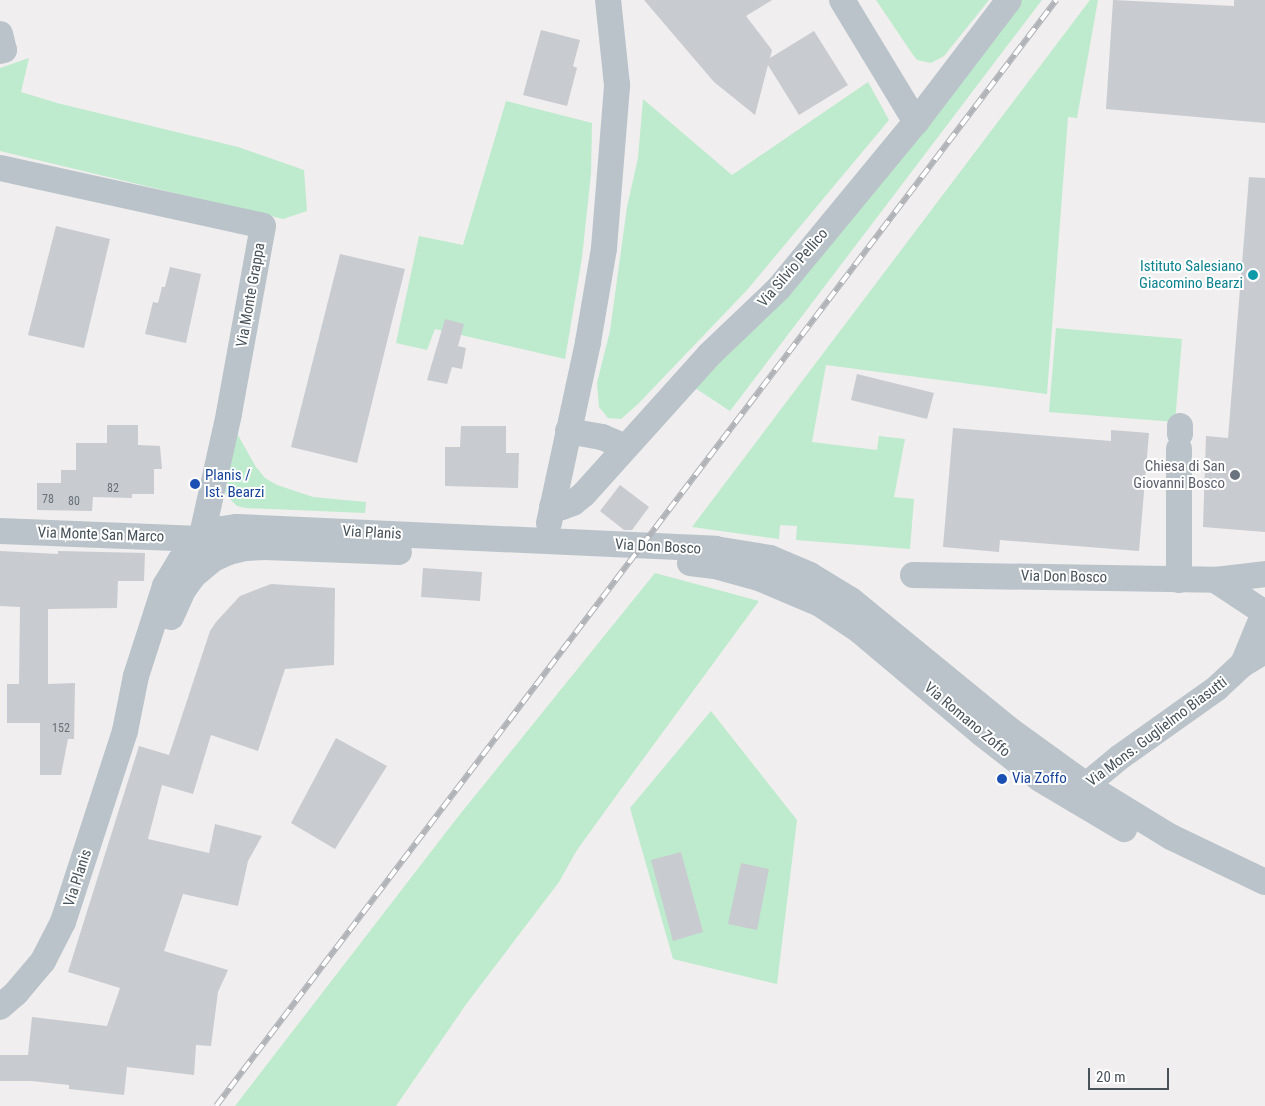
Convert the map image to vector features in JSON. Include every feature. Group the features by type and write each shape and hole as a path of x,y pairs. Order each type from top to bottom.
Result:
{"street":[{"path":"544,548 588,342 604,248 617,85 608,0"},
{"path":"842,0 916,122"},
{"name":"Via Silvio Pellico","path":"552,507 562,507 573,503 584,494 709,355 778,288 916,122 1009,0"},
{"path":"0,34 4,50 0,51"},
{"name":"Via Monte Grappa","path":"0,168 263,226 207,549"},
{"path":"568,430 602,437 625,447"},
{"path":"1179,580 1180,436"},
{"name":"Via Planis","path":"0,1007 30,979 54,943 64,922 125,731 149,681 174,607 207,549 222,529 236,527 544,548"},
{"name":"Via Monte San Marco","path":"0,531 207,549"},
{"name":"Via Don Bosco","path":"544,548 715,549 770,558"},
{"name":"Via Don Bosco","path":"544,548 672,561"},
{"name":"Via Romano Zoffo","path":"770,558 810,575 851,600 1010,730 1078,791"},
{"name":"Via Romano Zoffo","path":"672,561 716,566 759,578 820,604 860,631 1012,758 1265,883"},
{"name":"Via Don Bosco","path":"912,575 1215,580 1265,574"},
{"path":"1215,580 1262,616"},
{"path":"1262,616 1259,592 1265,582"},
{"name":"Via Mons. Guglielmo Biasutti","path":"1243,664 1262,616"},
{"name":"Via Mons. Guglielmo Biasutti","path":"1078,791 1120,757 1217,688 1243,664 1265,651"}],"green space":[{"path":"876,0 989,0 944,56 931,63 917,60"},
{"path":"1017,0 1042,0 730,411 692,386"},
{"path":"1090,0 1098,0 1077,118 1068,117 1047,394 826,365 812,442 877,450 879,436 905,439 894,497 914,499 910,549 796,540 797,526 780,525 779,539 692,527"},
{"path":"29,58 21,92 57,103 238,147 304,170 307,211 283,219 0,151 0,68"},
{"path":"868,82 889,120 747,290 638,404 621,419 608,418 599,407 597,383 610,331 627,207 638,158 643,99 732,175"},
{"path":"506,101 592,123 591,174 582,258 565,359 435,329 427,350 396,343 419,236 463,245"},
{"path":"1056,328 1182,339 1175,422 1049,412"},
{"path":"235,430 256,467 265,478 277,485 313,497 366,502 365,513 246,508 237,506 226,495 224,487"},
{"path":"655,573 759,601 577,850 559,882 467,1003 396,1106 235,1106 457,818"},
{"path":"711,711 797,820 777,984 673,959 630,808"}],"building":[{"path":"644,0 772,0 746,16 772,50 770,58 814,31 848,85 799,115 768,65 755,115 714,82"},
{"path":"1113,0 1234,6 1234,0 1265,0 1265,123 1106,109"},
{"path":"541,30 580,40 573,66 577,68 567,106 523,95"},
{"path":"1249,177 1265,178 1265,532 1203,527 1206,436 1228,438"},
{"path":"56,226 110,239 84,348 28,335"},
{"path":"340,254 405,269 357,463 291,447"},
{"path":"170,267 201,274 186,343 145,334 153,302 158,303 162,287 165,287"},
{"path":"445,319 464,324 458,346 466,348 462,369 452,367 447,384 427,380"},
{"path":"857,374 934,393 927,419 851,400"},
{"path":"107,425 138,425 138,445 160,446 162,469 154,469 154,494 132,494 132,498 93,497 92,511 37,510 37,483 61,483 61,470 76,470 76,443 107,443"},
{"path":"461,426 506,426 506,453 519,453 518,488 445,486 445,447 460,447"},
{"path":"953,428 1111,441 1111,430 1149,433 1139,551 1000,540 999,552 943,547"},
{"path":"620,485 649,507 632,530 624,530 600,511"},
{"path":"0,551 58,554 58,551 145,553 144,581 118,581 117,608 48,609 48,684 75,683 74,739 68,739 61,775 40,775 40,723 7,723 7,684 19,684 20,607 0,606"},
{"path":"423,568 482,572 480,601 421,597"},
{"path":"271,584 335,588 334,665 285,669 258,751 211,735 193,794 162,785 148,839 209,853 215,824 262,836 248,861 238,906 183,894 164,951 228,970 218,992 211,1046 196,1045 194,1075 127,1067 124,1095 69,1089 69,1085 31,1081 0,1081 0,1055 28,1055 32,1017 107,1026 120,988 68,972 139,746 169,755 210,631 240,596"},
{"path":"336,738 387,766 335,849 291,823"},
{"path":"681,852 703,932 673,941 651,860"},
{"path":"741,863 769,869 757,930 728,924"}],"railway":[{"path":"216,1106 1056,0"}],"place":[{"name":"Istituto Salesiano Giacomino Bearzi","path":"1253,275"},
{"name":"Chiesa di San Giovanni Bosco","path":"1235,475"},
{"name":"Planis / Ist. Bearzi","path":"195,484"},
{"name":"Via Zoffo","path":"1002,779"}]}
